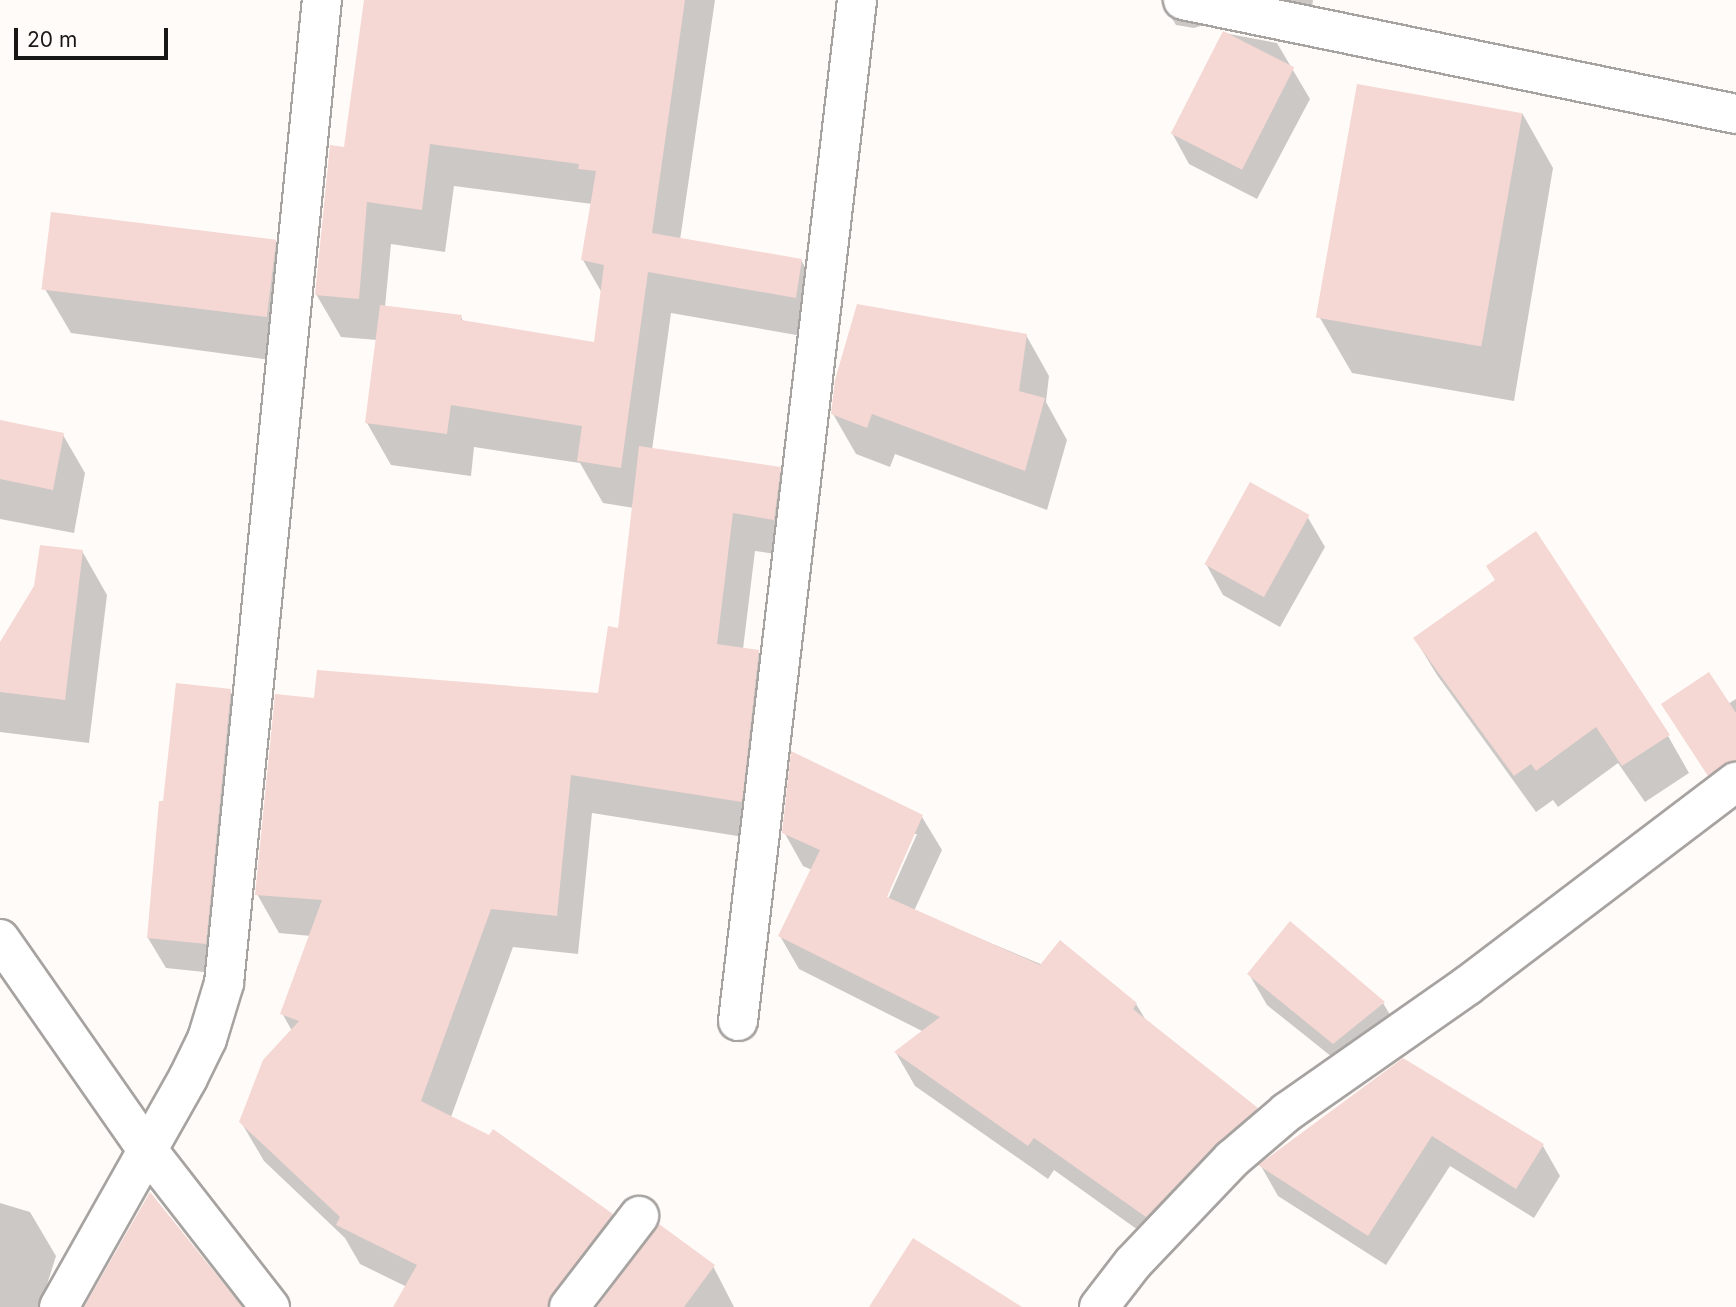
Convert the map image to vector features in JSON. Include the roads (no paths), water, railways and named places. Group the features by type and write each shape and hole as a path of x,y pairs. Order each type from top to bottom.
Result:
{"street":[{"path":"59,1307 207,1039 224,983 323,0"},
{"path":"738,1021 856,0"},
{"path":"1182,0 1736,114"},
{"path":"1099,1307 1133,1263 1233,1159 1287,1112 1467,986 1736,782"},
{"path":"0,939 146,1148 271,1307"},
{"path":"569,1307 639,1216"}]}
